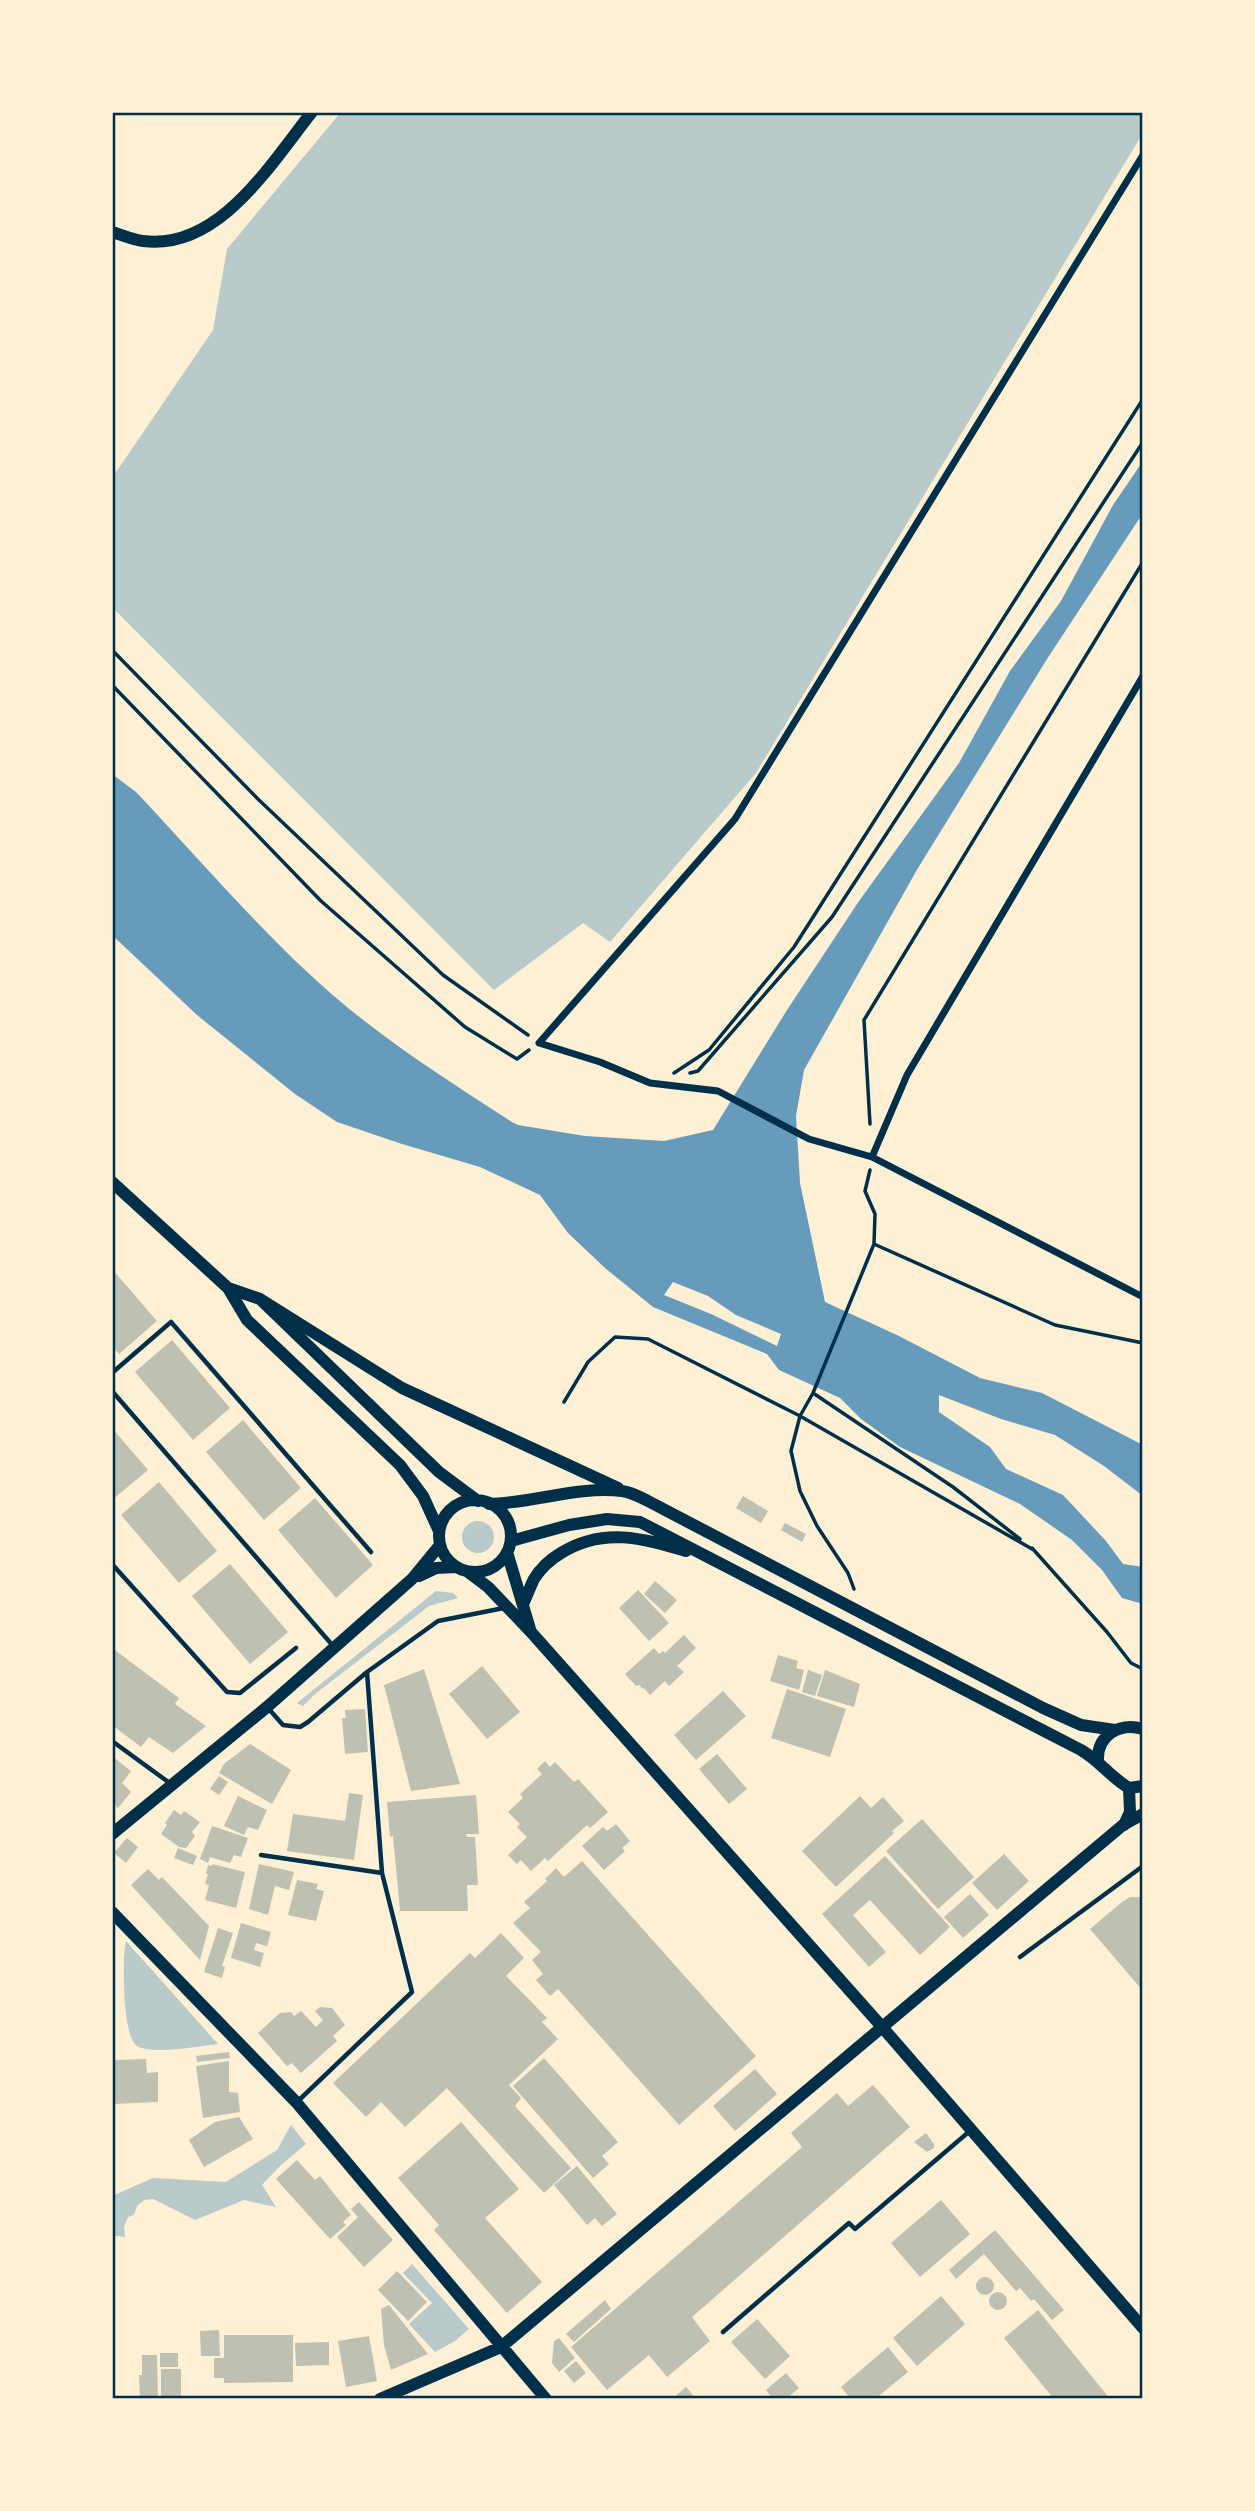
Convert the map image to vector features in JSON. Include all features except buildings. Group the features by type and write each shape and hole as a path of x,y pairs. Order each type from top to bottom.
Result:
{"street":[{"path":"112,232 144,242 182,239 206,228 235,207 312,112"},
{"path":"1143,155 735,819 539,1043 600,1062 650,1083 718,1091 809,1139 872,1157 1143,1297"},
{"path":"872,1157 907,1075 1143,676"},
{"path":"112,1182 228,1287 247,1320 400,1465 423,1496 439,1531 440,1545 446,1557 488,1587 531,1632 883,2028 1143,2328"},
{"path":"228,1287 260,1299 402,1388 648,1501 963,1668 1081,1725 1115,1730"},
{"path":"260,1299 439,1472 499,1510 506,1518 510,1529 509,1546 531,1632"},
{"path":"439,1531 442,1521 456,1506 484,1502 514,1503 585,1491 625,1491"},
{"path":"412,1580 436,1568 480,1572 492,1568 509,1546 569,1525 607,1520 640,1522 1098,1760 1108,1773 1129,1788 1143,1786"},
{"path":"523,1604 535,1577 553,1558 579,1542 612,1536 650,1540 707,1558"},
{"path":"112,1834 267,1707 412,1580 440,1545"},
{"path":"1098,1760 1098,1749 1106,1735 1125,1727 1143,1729"},
{"path":"1123,1825 1130,1812 1129,1788"},
{"path":"380,2399 501,2347 1123,1825 1143,1814"},
{"path":"112,1912 296,2102 546,2399"}],"lane":[{"path":"112,1373 171,1322 371,1552"},
{"path":"112,1391 334,1647"},
{"path":"112,1563 227,1692 240,1693 296,1648"},
{"path":"267,1707 283,1725 300,1727 367,1672 438,1621 507,1608"},
{"path":"296,2102 412,1992 382,1873 367,1672"},
{"path":"112,1741 172,1785"},
{"path":"261,1855 382,1873"},
{"path":"1020,1957 1143,1866"},
{"path":"723,2332 849,2223 855,2229 971,2129"}],"path":[{"path":"658,1084 709,1050 794,947 1143,399"},
{"path":"658,1084 698,1071 832,917 1143,442"},
{"path":"863,1614 848,1573 817,1526 800,1491 791,1451 800,1416 813,1393 874,1244 875,1214 865,1191 872,1157 864,1020 1143,562"},
{"path":"112,649 259,800 443,975 539,1043 517,1059 465,1027 321,901 112,685"},
{"path":"874,1244 1055,1325 1143,1343"},
{"path":"564,1402 589,1362 615,1337 648,1339 800,1416 1032,1549"},
{"path":"813,1393 953,1487 1032,1549 1107,1632 1131,1663 1143,1669"}],"shaded area":[{"path":"341,112 1143,112 1143,133 756,773 610,942 583,923 494,990 112,607 112,478 213,330 227,249"},
{"path":"478,1521 489,1526 494,1537 489,1548 478,1553 467,1548 462,1537 467,1526"},
{"path":"436,1591 453,1593 458,1598 429,1606 303,1706 297,1703"},
{"path":"126,1941 218,2044 164,2050 137,2046 128,2028 126,2013"},
{"path":"291,2125 306,2144 262,2185 276,2207 244,2200 195,2220 153,2199 144,2200 137,2206 134,2215 128,2217 124,2227 125,2237 112,2235 112,2196 153,2178 226,2182 277,2150"},
{"path":"412,2264 469,2329 435,2352 409,2324 432,2303 403,2273"}],"water":[{"path":"1143,461 1143,513 1047,659 918,868 804,1070 796,1116 800,1183 825,1302 980,1378 1042,1393 1143,1445 1143,1496 1104,1466 1055,1435 1001,1419 939,1395 939,1412 990,1447 1006,1469 1063,1495 1106,1541 1123,1564 1143,1567 1143,1604 1122,1598 1102,1570 1072,1540 1020,1504 900,1447 861,1419 840,1398 779,1370 767,1354 653,1307 605,1268 568,1233 540,1195 480,1167 337,1122 295,1094 197,1015 112,935 112,774 136,792 302,968 398,1046 512,1122 585,1136 664,1141 713,1130 787,1010 859,901 959,763 1010,671 1061,601 1113,505","holes":["673,1282 708,1296 736,1315 781,1334 777,1346 664,1295"]}]}
